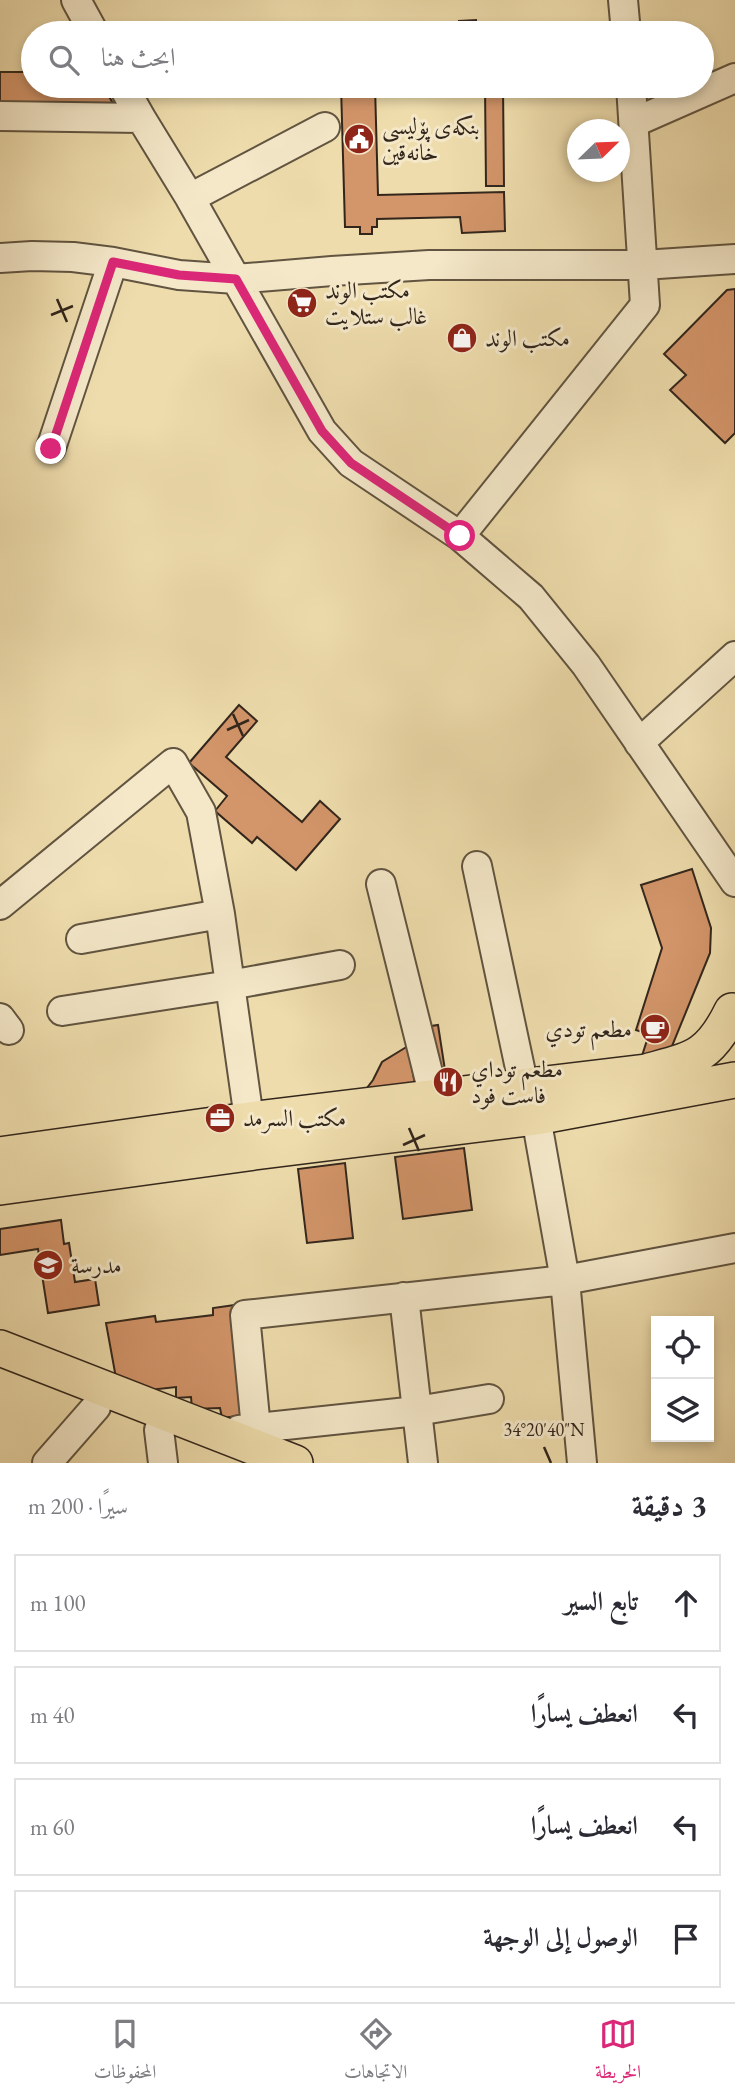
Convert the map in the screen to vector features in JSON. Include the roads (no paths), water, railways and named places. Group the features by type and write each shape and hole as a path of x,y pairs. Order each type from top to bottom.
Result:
{"main road":[{"path":"0,1187 434,1097 530,1102 693,1059 721,1034 734,1015"},
{"path":"0,1155 251,1136 735,1080"},
{"path":"0,1348 295,1463"},
{"path":"0,1373 96,1407 161,1447 251,1446"}],"street":[{"path":"76,0 87,21"},
{"path":"623,0 625,21"},
{"path":"714,87 735,78"},
{"path":"130,98 190,198 322,431 351,463 460,536 531,597 586,665 735,882"},
{"path":"460,536 645,304 632,98"},
{"path":"635,122 690,98"},
{"path":"0,116 141,118"},
{"path":"190,198 325,127"},
{"path":"0,258 73,257 179,275 236,279 429,265 643,265 735,259"},
{"path":"51,449 113,262"},
{"path":"639,743 735,656"},
{"path":"0,905 173,762 201,812 220,914 251,1136"},
{"path":"477,866 530,1102 565,1280 582,1463"},
{"path":"381,884 434,1097"},
{"path":"81,939 220,914"},
{"path":"62,1011 340,965"},
{"path":"489,1399 417,1411 251,1446 245,1315 565,1280 735,1248"},
{"path":"404,1297 422,1463"},
{"path":"47,1463 96,1407"}],"place":[{"name":"بنکەی پۆلیسی خانەقین","path":"359,139"},
{"name":"مكتب الوند غالب ستلايت","path":"302,303"},
{"name":"مكتب الوند","path":"462,338"},
{"name":"مطعم تودي","path":"655,1029"},
{"name":"مطعم توداي فاست فود","path":"448,1082"},
{"name":"مكتب السرمد","path":"220,1118"},
{"name":"مدرسة","path":"48,1265"}]}
